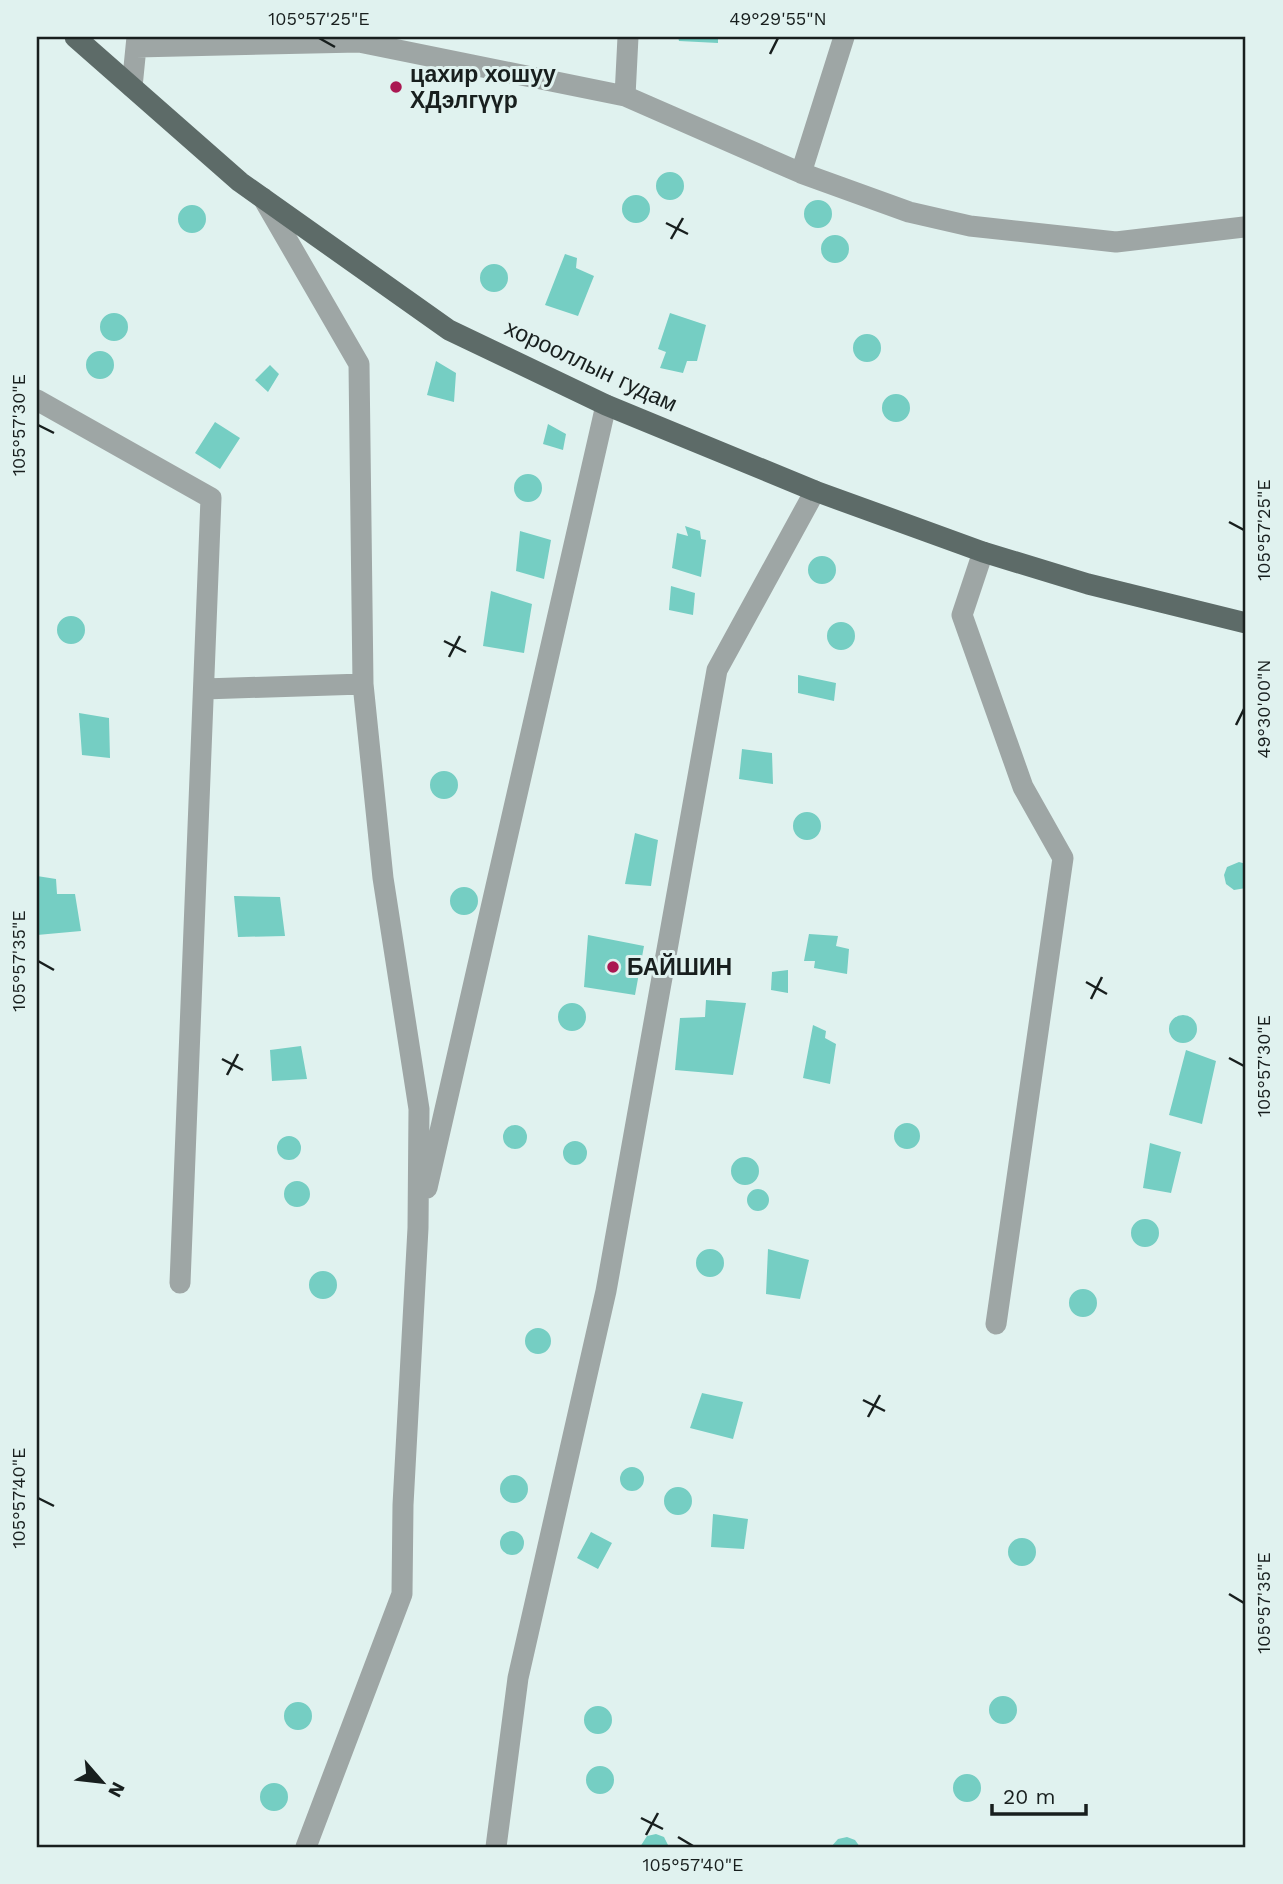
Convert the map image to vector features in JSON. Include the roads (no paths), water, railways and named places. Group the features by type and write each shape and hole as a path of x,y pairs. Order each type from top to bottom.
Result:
{"main road":[{"name":"хорооллын гудам","path":"75,37 240,182 449,330 606,405 815,491 983,552 1088,584 1246,623"}],"street":[{"path":"625,96 628,37"},
{"path":"802,173 844,37"},
{"path":"132,87 136,42 359,39 625,96 802,173 909,212 970,226 1116,242 1244,227"},
{"path":"263,198 359,365 363,684 383,878 419,1109 418,1228 403,1505 402,1594 306,1847"},
{"path":"37,400 211,498 180,1283"},
{"path":"418,1228 606,405"},
{"path":"496,1847 518,1678 606,1291 717,670 815,491"},
{"path":"983,552 962,615 1023,787 1063,858 996,1324"},
{"path":"204,689 363,684"}],"place":[{"name":"цахир хошуу ХДэлгүүр","path":"396,87"},
{"name":"БАЙШИН","path":"613,967"}]}
